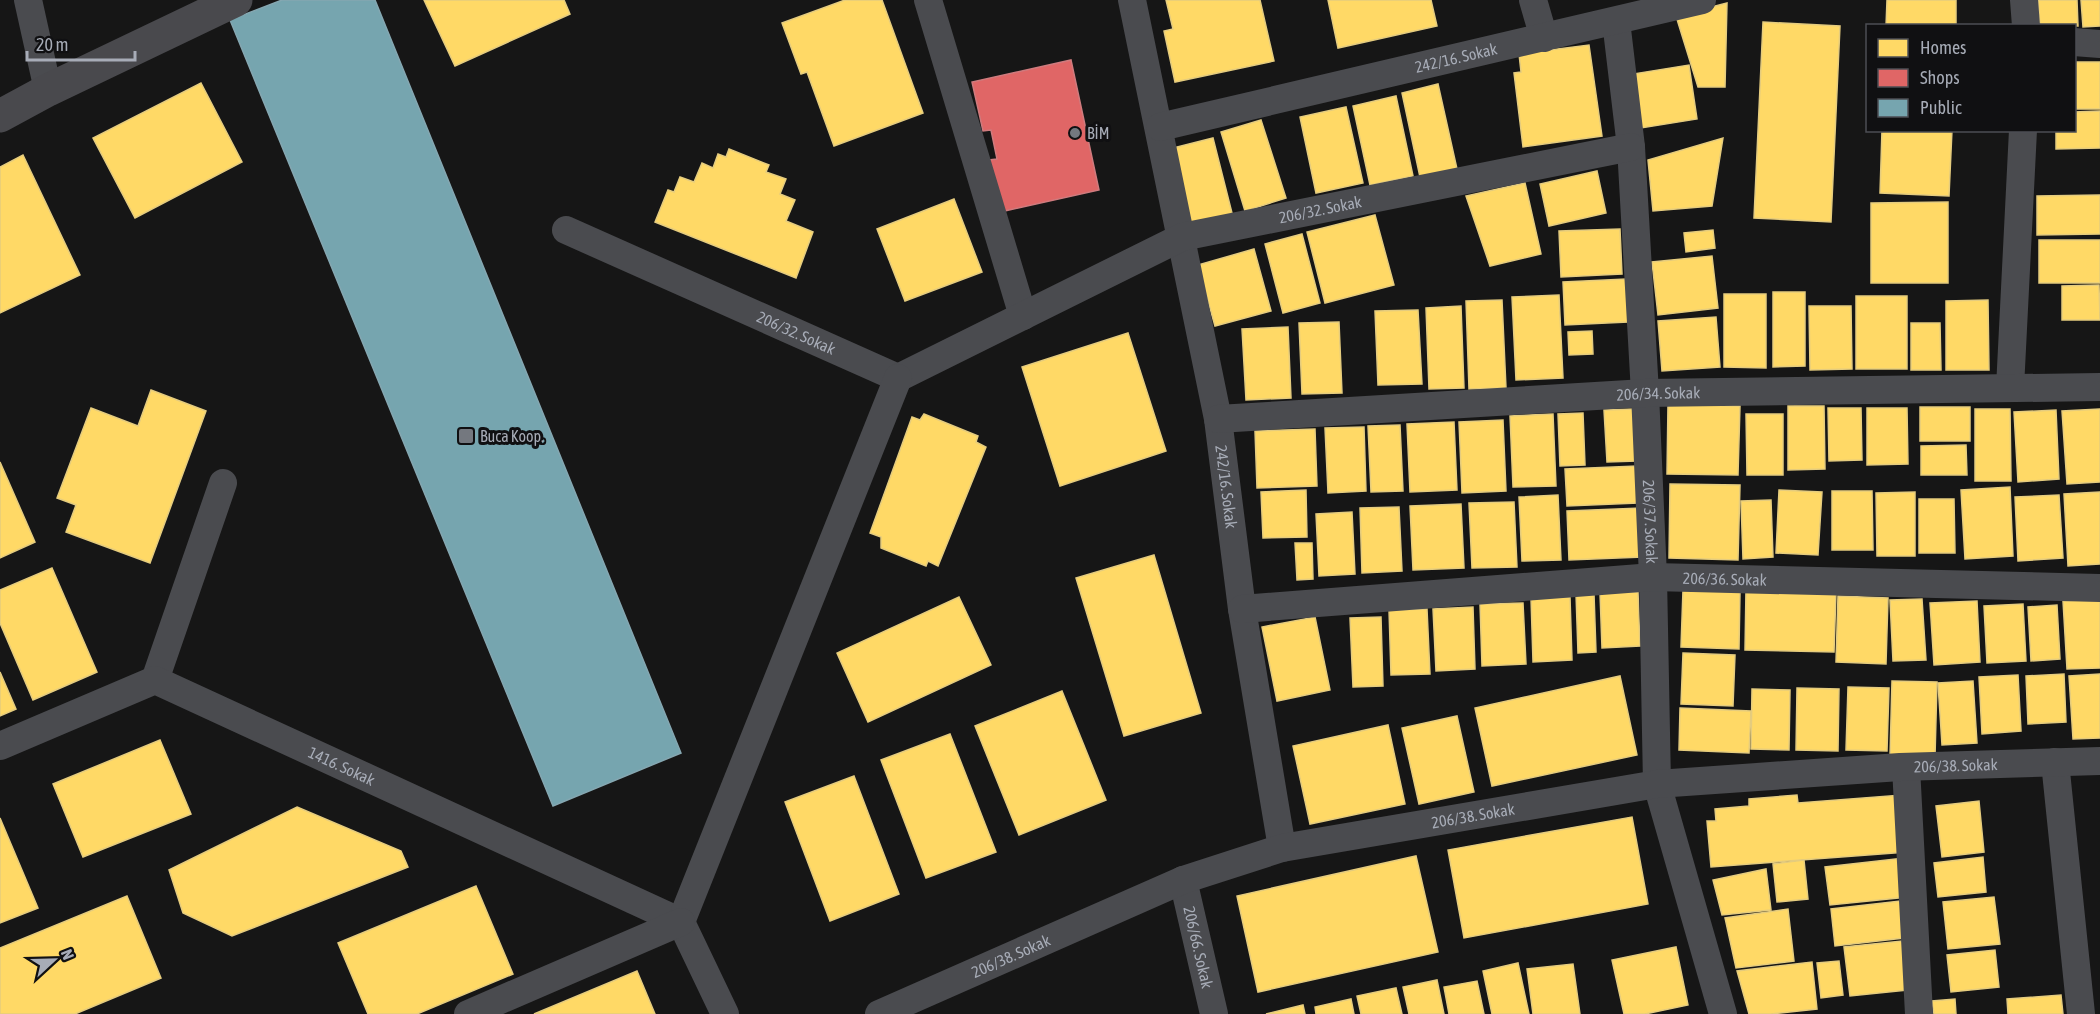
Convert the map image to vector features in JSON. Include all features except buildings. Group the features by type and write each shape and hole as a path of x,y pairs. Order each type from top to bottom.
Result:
{"main road":[{"path":"0,116 48,90 236,0"}],"street":[{"path":"28,0 48,90"},
{"path":"928,0 1023,315"},
{"name":"242/16. Sokak","path":"1132,0 1160,127 1218,419 1242,609 1282,848"},
{"path":"1533,0 1544,38 1702,0"},
{"path":"2024,0 2026,24"},
{"name":"206/37. Sokak","path":"1616,21 1631,147 1645,393 1653,577 1657,784 1722,1014"},
{"name":"242/16. Sokak","path":"1160,127 1544,38"},
{"path":"2076,42 2100,44"},
{"path":"2010,388 2023,132"},
{"name":"206/32. Sokak","path":"566,230 898,378 1182,237 1631,147"},
{"path":"468,1014 681,922 898,378"},
{"name":"206/34. Sokak","path":"1218,419 1645,393 2100,387"},
{"path":"0,746 155,680 223,483"},
{"name":"206/36. Sokak","path":"1242,609 1653,577 2100,588"},
{"name":"1416. Sokak","path":"155,680 681,922"},
{"name":"206/38. Sokak","path":"879,1014 1183,880 1282,848 1657,784 1906,767 2100,760"},
{"path":"2055,762 2081,1014"},
{"path":"1906,767 1919,1014"},
{"name":"206/66. Sokak","path":"1183,880 1214,1014"},
{"path":"681,922 725,1014"}],"place":[{"name":"BİM","path":"1075,133"},
{"name":"Buca Koop.","path":"466,436"}]}
